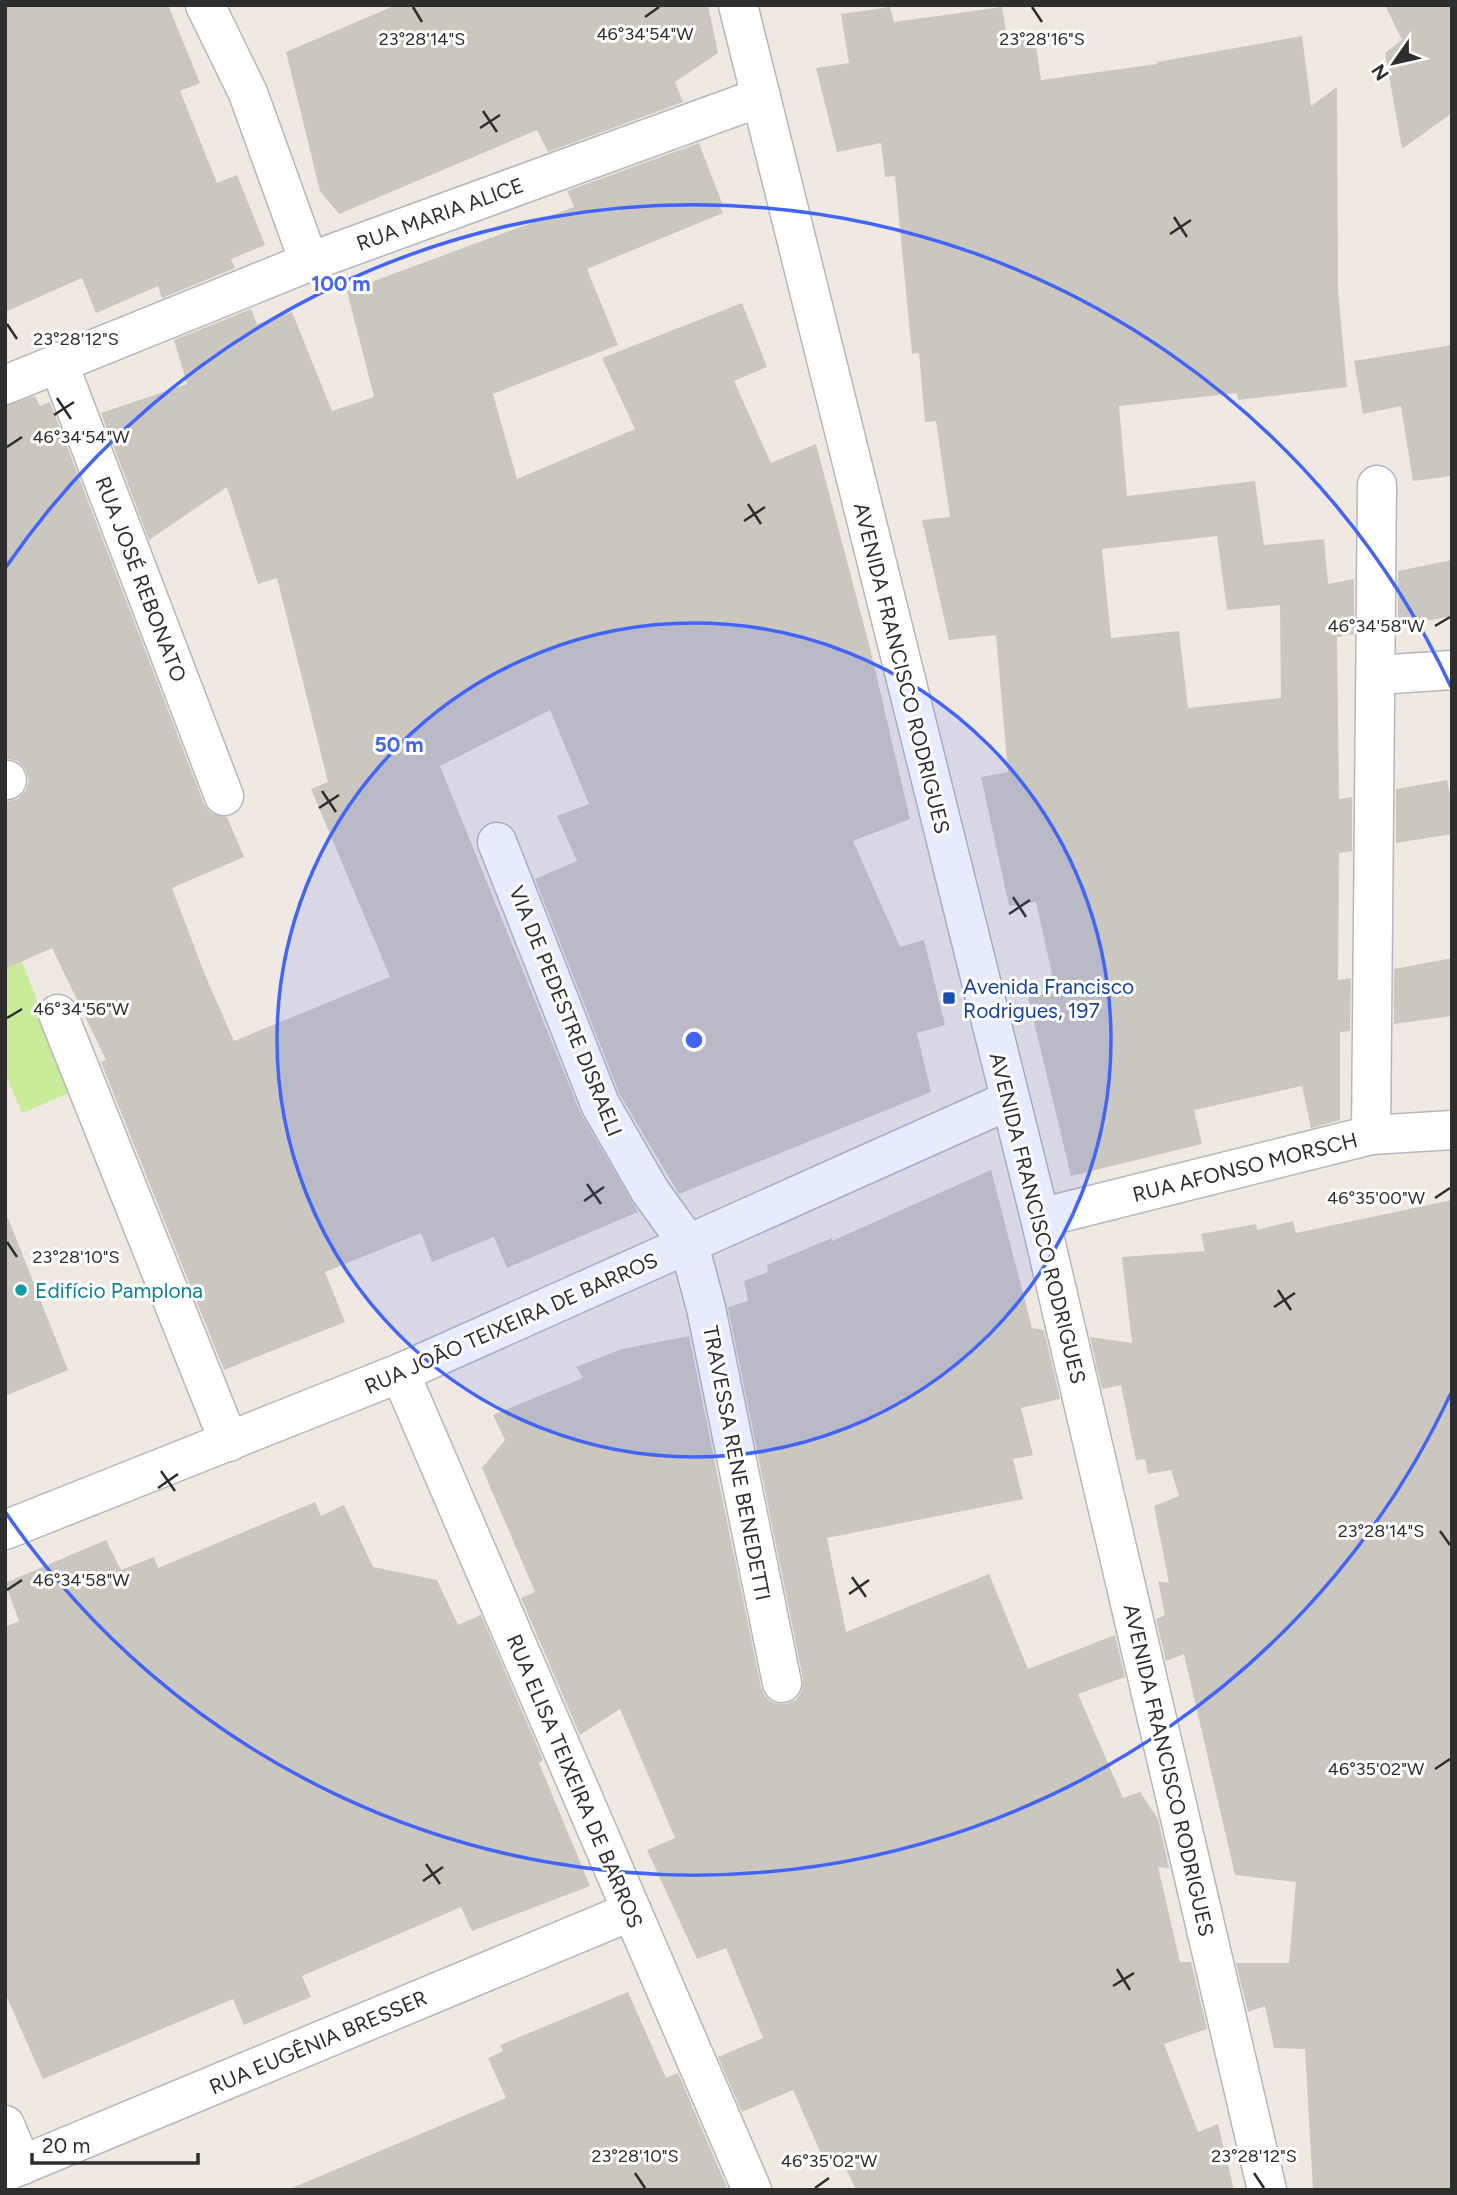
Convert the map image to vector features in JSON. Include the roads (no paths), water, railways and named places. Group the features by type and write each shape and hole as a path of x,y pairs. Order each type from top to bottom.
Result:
{"street":[{"path":"205,5 248,93 309,262"},
{"name":"AVENIDA FRANCISCO RODRIGUES","path":"737,5 1040,1218 1267,2190"},
{"name":"RUA MARIA ALICE","path":"5,385 309,262 761,97"},
{"name":"RUA JOSÉ REBONATO","path":"58,362 224,796"},
{"path":"1371,1135 1377,485"},
{"path":"1376,675 1452,670"},
{"name":"VIA DE PEDESTRE DISRAELI","path":"497,842 600,1104 650,1191 690,1245"},
{"path":"58,1014 229,1441"},
{"name":"RUA JOÃO TEIXEIRA DE BARROS","path":"5,1530 400,1373 1010,1100"},
{"name":"RUA AFONSO MORSCH","path":"1040,1218 1371,1135 1452,1130"},
{"name":"TRAVESSA RENE BENEDETTI","path":"690,1245 712,1334 782,1683"},
{"name":"RUA ELISA TEIXEIRA DE BARROS","path":"400,1373 752,2190"},
{"name":"RUA EUGÊNIA BRESSER","path":"14,2169 632,1911"},
{"path":"5,2125 14,2169"}],"place":[{"name":"Avenida Francisco Rodrigues, 197","path":"949,998"},
{"name":"Edifício Pamplona","path":"21,1290"}]}
